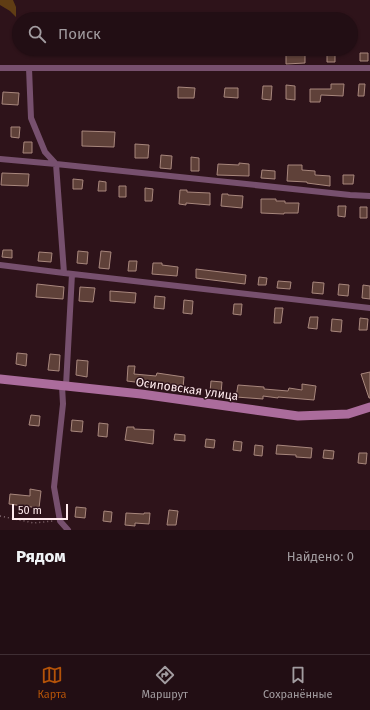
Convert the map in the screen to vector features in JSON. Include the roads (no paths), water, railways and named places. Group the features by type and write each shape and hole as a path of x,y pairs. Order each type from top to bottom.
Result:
{"street":[{"path":"0,68 370,68"},
{"path":"29,68 31,118 45,152 56,164 64,273"},
{"path":"0,159 370,196"},
{"path":"0,265 370,308"},
{"path":"68,530 60,521 54,488 63,404 72,274"},
{"name":"Осиповская улица","path":"0,379 141,394 298,416 348,414 370,407"}]}
